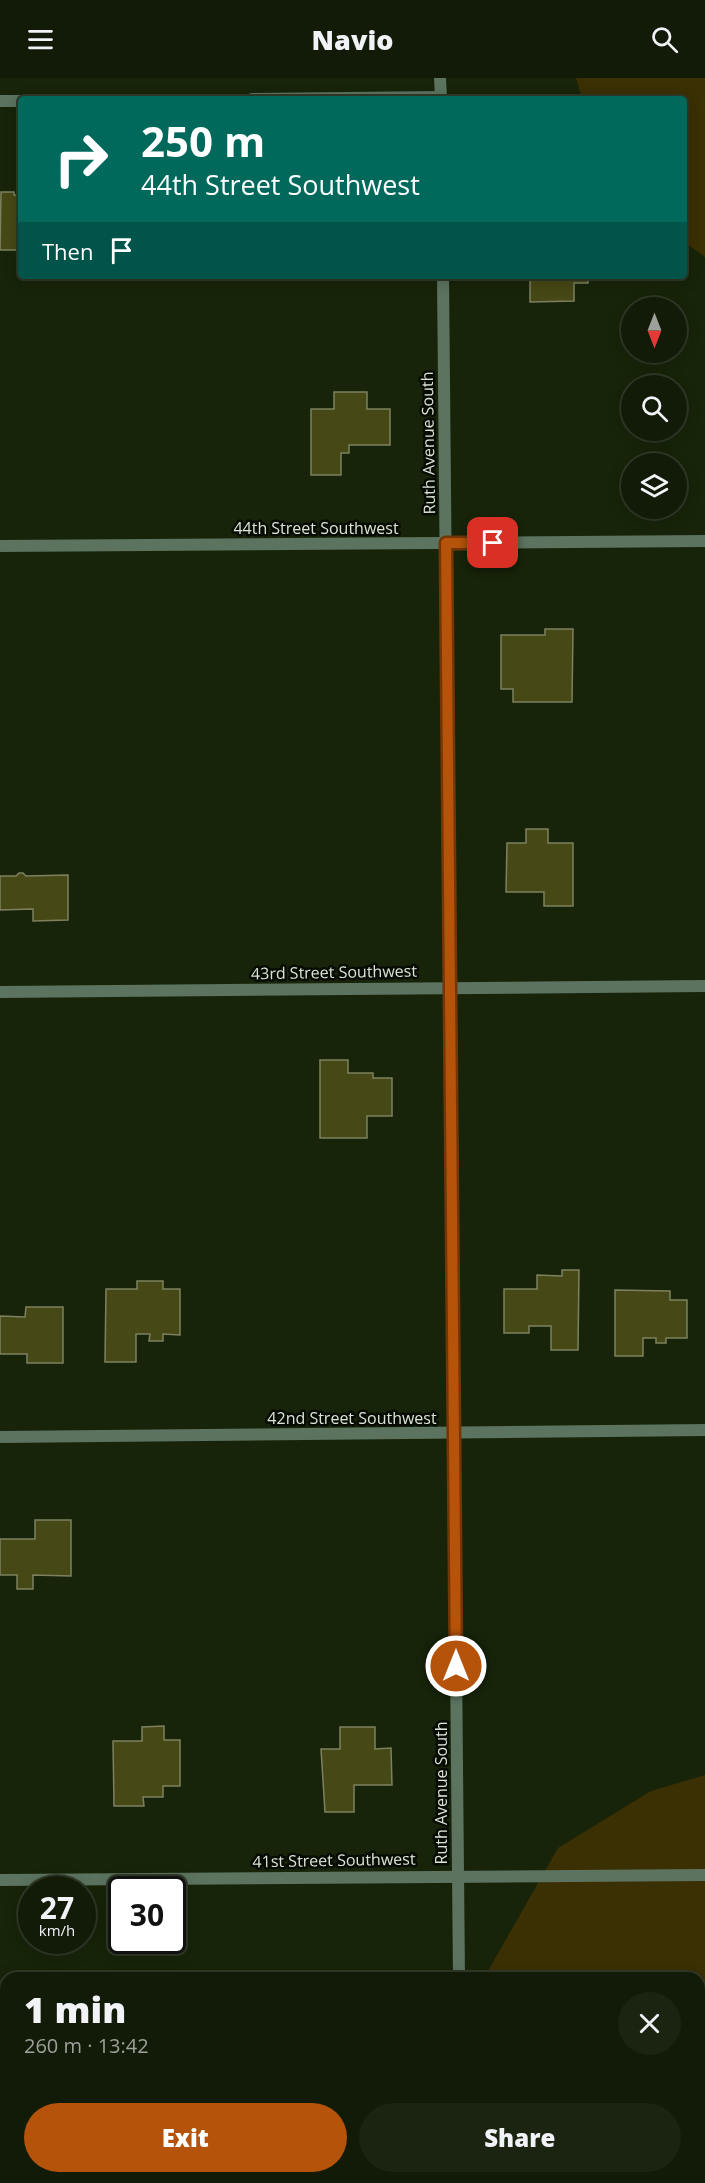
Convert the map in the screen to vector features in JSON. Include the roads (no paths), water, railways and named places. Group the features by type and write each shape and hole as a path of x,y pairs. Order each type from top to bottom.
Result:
{"street":[{"path":"440,78 441,96"},
{"path":"0,101 18,101"},
{"name":"Ruth Avenue South","path":"442,279 459,1972"},
{"name":"44th Street Southwest","path":"0,546 705,540"},
{"name":"43rd Street Southwest","path":"0,992 705,986"},
{"name":"42nd Street Southwest","path":"0,1437 705,1430"},
{"name":"41st Street Southwest","path":"0,1880 705,1875"}]}
